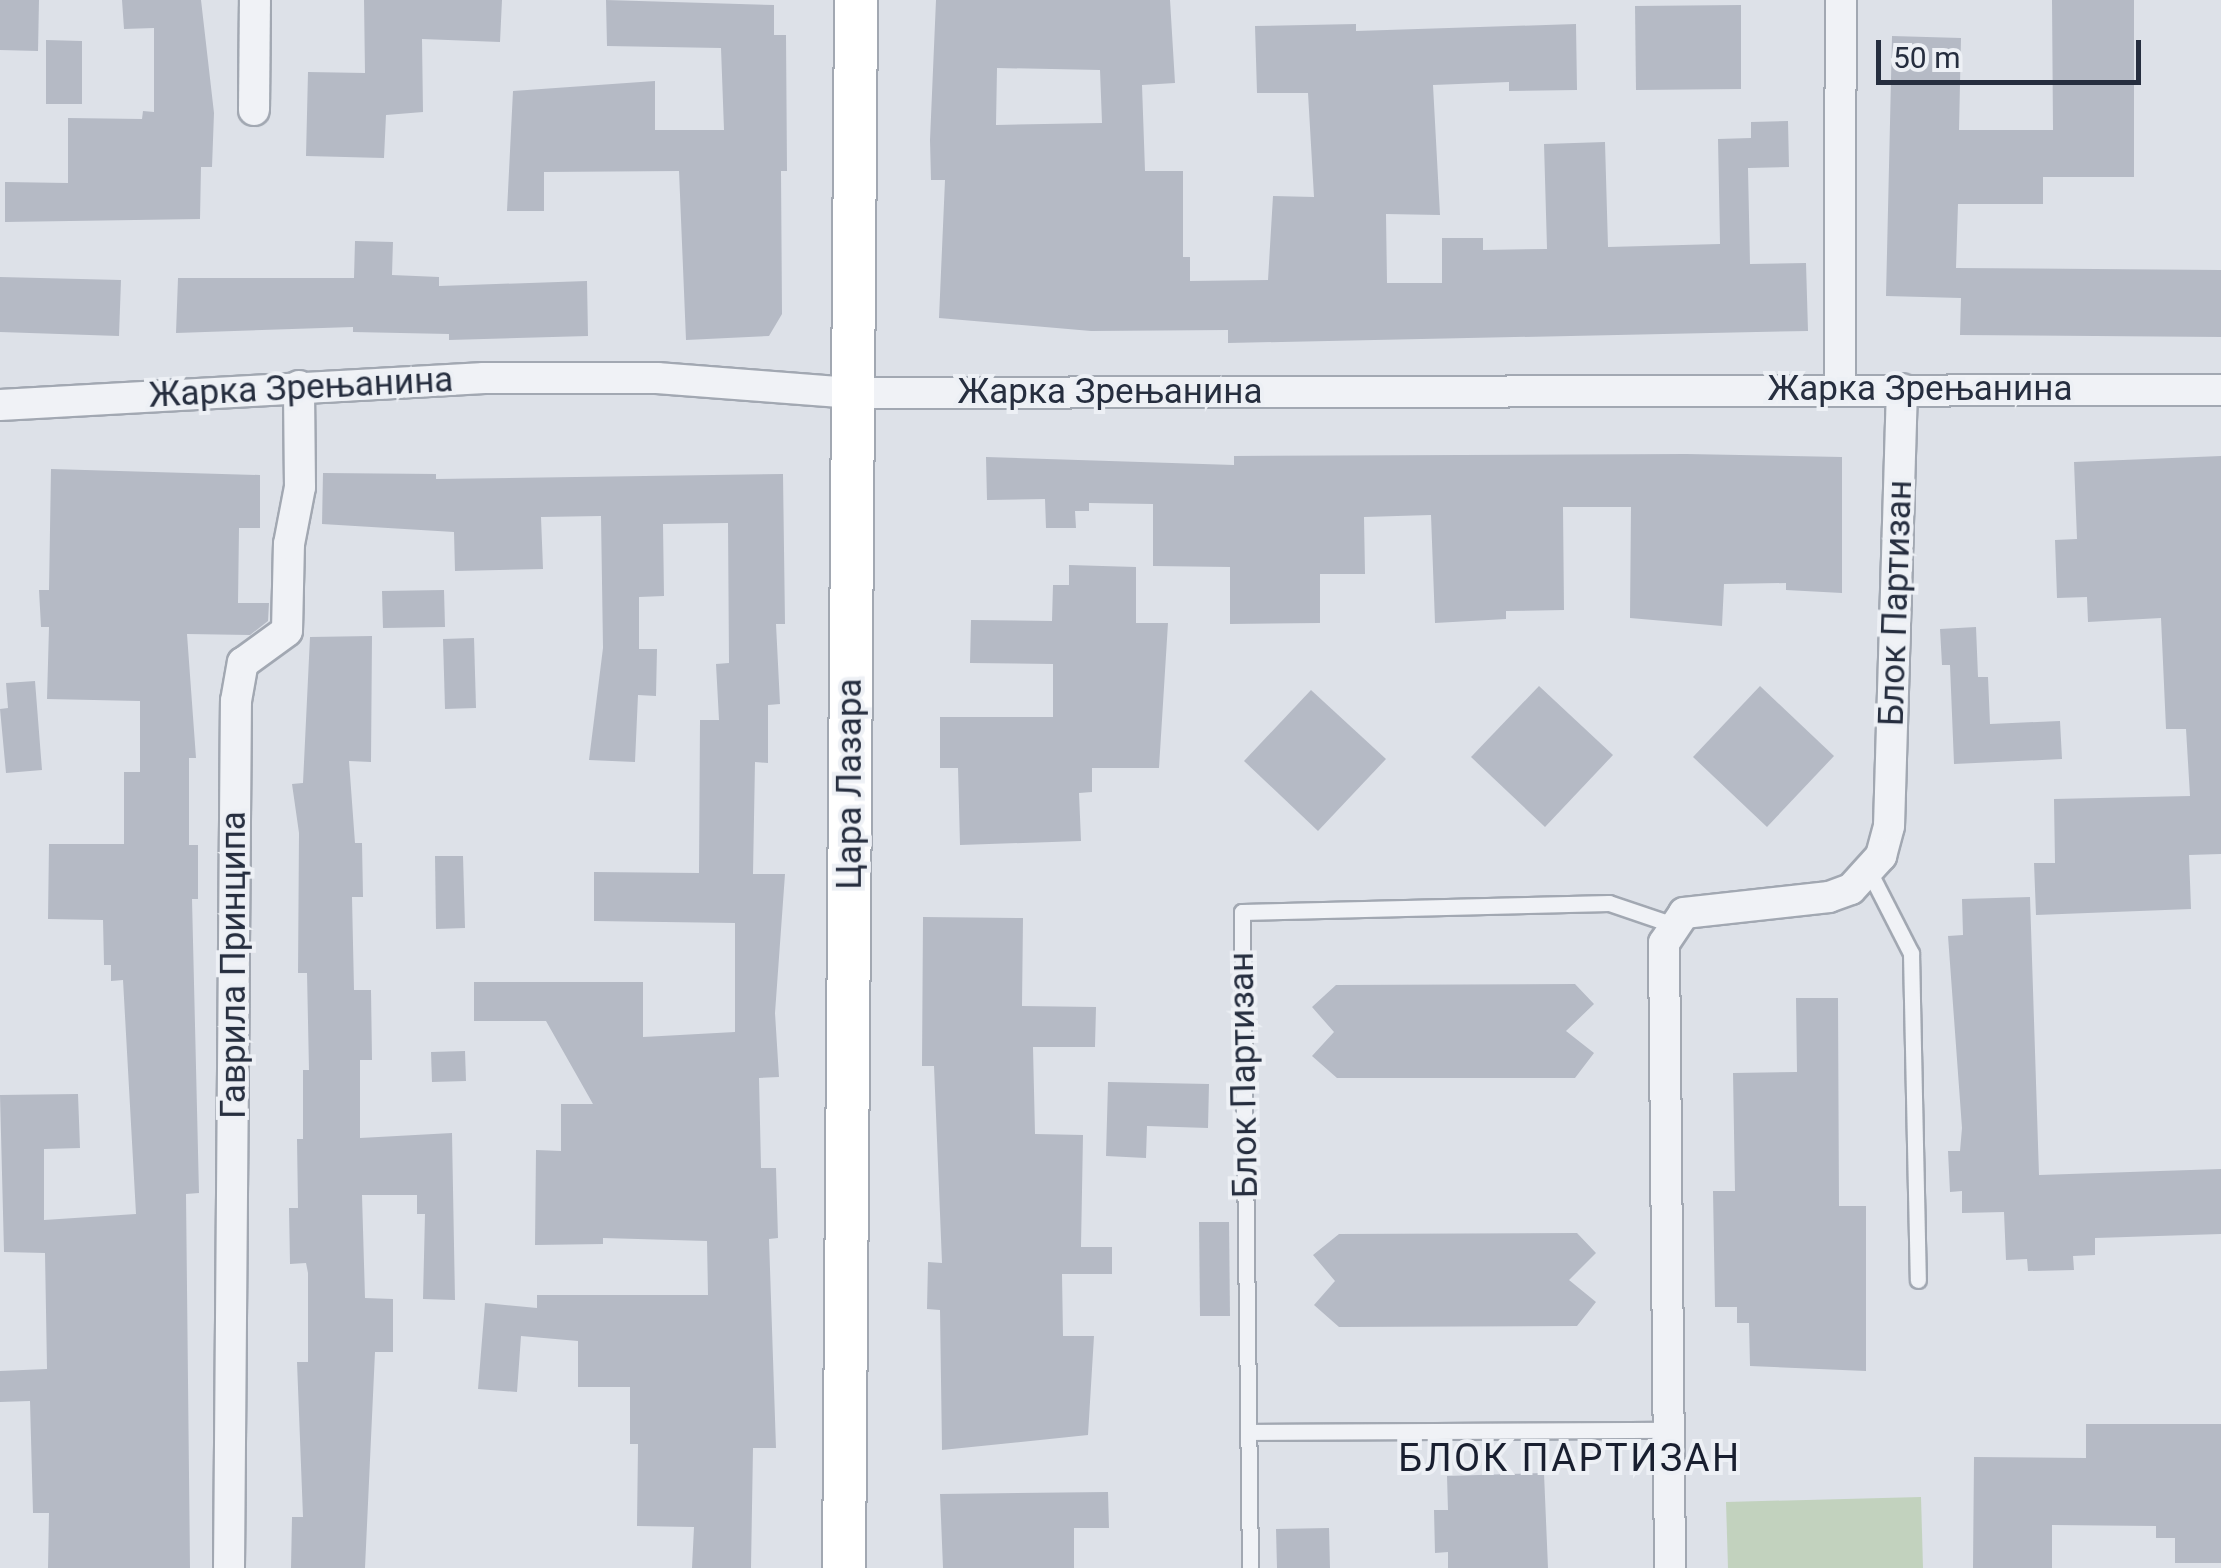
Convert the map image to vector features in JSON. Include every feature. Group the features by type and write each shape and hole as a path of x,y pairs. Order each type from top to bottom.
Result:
{"main road":[{"name":"Цара Лазара","path":"844,1568 856,0"}],"street":[{"path":"254,0 254,110"},
{"path":"1840,0 1840,388"},
{"name":"Жарка Зрењанина","path":"0,406 300,386 657,378 853,393 2221,390"},
{"name":"Гаврила Принципа","path":"229,1568 236,701 243,663 287,631 289,544 300,488 300,386"},
{"name":"Блок Партизан","path":"1870,873 1889,826 1902,389"},
{"path":"1670,1568 1664,943 1671,924 1708,906 1829,897 1870,873"}],"lane":[{"path":"1870,873 1911,953 1918,1280"},
{"name":"Блок Партизан","path":"1250,1568 1242,912 1609,903 1637,907 1671,924"},
{"path":"1248,1432 1670,1430"}],"green space":[{"path":"1921,1497 1923,1568 1728,1568 1726,1502"}],"building":[{"path":"0,0 39,0 38,51 0,50"},
{"path":"122,0 201,0 214,113 212,167 201,167 200,219 5,222 5,182 68,183 68,118 142,119 143,111 154,112 154,28 124,29"},
{"path":"364,0 502,0 500,42 422,39 423,112 386,115 384,158 306,156 308,72 365,73"},
{"path":"606,0 774,5 774,35 786,35 787,171 781,171 782,314 769,336 686,340 679,171 544,172 544,211 507,211 513,91 655,81 655,130 724,130 721,48 607,46"},
{"path":"936,0 1170,0 1175,83 1142,85 1145,171 1183,171 1183,257 1190,257 1190,281 1268,280 1273,196 1314,197 1308,93 1257,93 1255,26 1356,24 1356,31 1576,24 1577,90 1509,91 1509,82 1433,85 1440,215 1386,214 1387,283 1442,283 1442,238 1483,238 1483,250 1547,249 1544,144 1605,142 1608,247 1720,244 1718,139 1751,138 1751,122 1788,121 1789,167 1748,168 1750,264 1806,263 1808,331 1228,343 1228,330 1091,331 939,318 945,180 931,180","holes":["997,68 1100,70 1102,123 996,125"]},
{"path":"2052,0 2134,0 2134,177 2043,177 2043,204 1958,204 1956,268 2221,270 2221,337 1960,335 1961,298 1886,296 1892,36 1961,38 1959,130 2053,130"},
{"path":"1741,5 1741,89 1636,90 1635,6"},
{"path":"46,40 82,41 82,104 46,104"},
{"path":"355,241 393,242 392,275 439,277 439,286 587,281 588,336 449,340 449,334 353,332 353,327 176,333 178,278 354,278"},
{"path":"0,277 121,280 119,336 0,332"},
{"path":"1234,456 1842,457 1842,593 1786,590 1786,583 1724,584 1722,626 1630,618 1631,507 1563,507 1564,610 1506,611 1506,619 1435,623 1431,515 1364,517 1365,574 1320,574 1320,623 1230,624 1230,567 1153,566 1153,504 1089,503 1089,511 1075,511 1076,528 1046,528 1045,499 987,500 986,457 1234,465"},
{"path":"2221,456 2221,854 2189,855 2191,909 2036,915 2034,863 2055,863 2054,799 2190,796 2186,729 2166,729 2161,618 2088,622 2087,597 2057,598 2055,540 2077,539 2074,462"},
{"path":"51,469 260,475 260,528 239,528 238,603 269,603 268,621 250,635 187,634 196,758 189,758 189,845 198,845 198,899 192,899 199,1193 186,1194 190,1568 48,1568 49,1513 33,1513 30,1401 0,1402 0,1371 47,1369 45,1253 4,1252 0,1095 78,1094 80,1148 44,1149 44,1220 136,1214 123,980 111,981 111,965 104,965 103,920 48,919 49,844 124,844 124,772 140,772 140,701 47,699 49,627 41,627 39,590 49,590"},
{"path":"323,473 436,474 436,479 783,474 785,624 776,624 780,704 768,705 768,763 755,762 753,874 785,874 775,1013 779,1077 759,1078 761,1168 776,1168 778,1238 769,1239 776,1448 753,1448 751,1568 692,1568 694,1527 637,1526 638,1444 630,1444 630,1387 578,1387 578,1341 521,1336 517,1392 478,1389 485,1303 537,1308 537,1295 708,1295 707,1241 603,1238 603,1244 535,1245 536,1150 561,1151 561,1104 593,1104 546,1021 474,1021 474,982 643,982 643,1037 735,1032 735,923 594,921 594,872 699,873 700,720 719,720 716,664 729,663 728,523 663,524 664,596 639,597 639,649 657,649 656,696 638,695 635,762 589,760 603,648 601,516 541,517 543,569 455,571 454,532 322,524"},
{"path":"1069,565 1136,567 1136,623 1168,623 1159,768 1092,768 1092,792 1079,793 1081,841 960,845 958,768 940,768 940,717 1053,717 1053,664 970,663 971,620 1052,621 1053,585 1069,585"},
{"path":"444,590 445,627 383,628 382,591"},
{"path":"1976,627 1978,677 1988,677 1990,724 2060,721 2062,759 1954,764 1950,665 1942,665 1940,629"},
{"path":"372,636 371,762 349,761 355,843 362,843 363,897 352,897 354,990 371,990 372,1060 360,1060 360,1138 452,1133 455,1300 423,1299 425,1214 417,1214 417,1195 362,1195 365,1298 393,1299 393,1352 375,1352 365,1568 291,1568 292,1517 303,1517 297,1362 308,1362 308,1273 306,1263 290,1264 289,1208 298,1208 297,1139 303,1139 303,1070 309,1070 307,973 298,973 299,833 292,784 303,783 310,637"},
{"path":"474,638 476,708 445,709 443,639"},
{"path":"35,681 42,770 6,773 0,709 8,708 6,683"},
{"path":"1539,686 1613,755 1545,827 1471,757"},
{"path":"1760,686 1834,756 1767,827 1693,757"},
{"path":"1311,690 1386,759 1318,831 1244,761"},
{"path":"435,856 463,856 465,928 436,929"},
{"path":"2030,897 2039,1175 2221,1169 2221,1234 2095,1238 2095,1255 2073,1256 2074,1270 2028,1271 2027,1259 2006,1260 2004,1212 1962,1213 1962,1191 1950,1192 1948,1151 1960,1151 1962,1128 1948,936 1963,935 1962,899"},
{"path":"923,917 1023,918 1022,1006 1096,1007 1095,1047 1033,1047 1035,1134 1083,1135 1081,1247 1112,1247 1112,1274 1062,1274 1063,1336 1094,1336 1088,1435 942,1450 940,1310 927,1309 928,1262 942,1263 934,1066 922,1066"},
{"path":"1575,984 1594,1004 1566,1031 1594,1053 1575,1078 1337,1078 1312,1056 1334,1032 1312,1007 1336,985"},
{"path":"1796,998 1838,998 1839,1206 1866,1206 1866,1371 1750,1366 1749,1323 1737,1323 1737,1307 1715,1307 1713,1191 1735,1191 1733,1073 1797,1072"},
{"path":"465,1051 466,1081 432,1082 431,1052"},
{"path":"1108,1082 1209,1084 1208,1128 1147,1126 1146,1158 1106,1156"},
{"path":"1199,1222 1229,1222 1230,1316 1200,1316"},
{"path":"1577,1233 1596,1253 1569,1280 1596,1302 1577,1326 1339,1327 1314,1305 1335,1281 1313,1255 1339,1234"},
{"path":"2086,1424 2221,1424 2221,1563 2175,1563 2175,1538 2156,1538 2156,1526 2052,1525 2052,1568 1973,1568 1974,1457 2086,1458"},
{"path":"1544,1473 1548,1568 1448,1568 1448,1552 1435,1553 1434,1510 1448,1510 1447,1476"},
{"path":"1108,1492 1109,1528 1074,1528 1074,1568 943,1568 940,1494"},
{"path":"1329,1528 1330,1568 1277,1568 1276,1529"}],"district":[{"name":"БЛОК ПАРТИЗАН","path":"1570,1459"}]}
